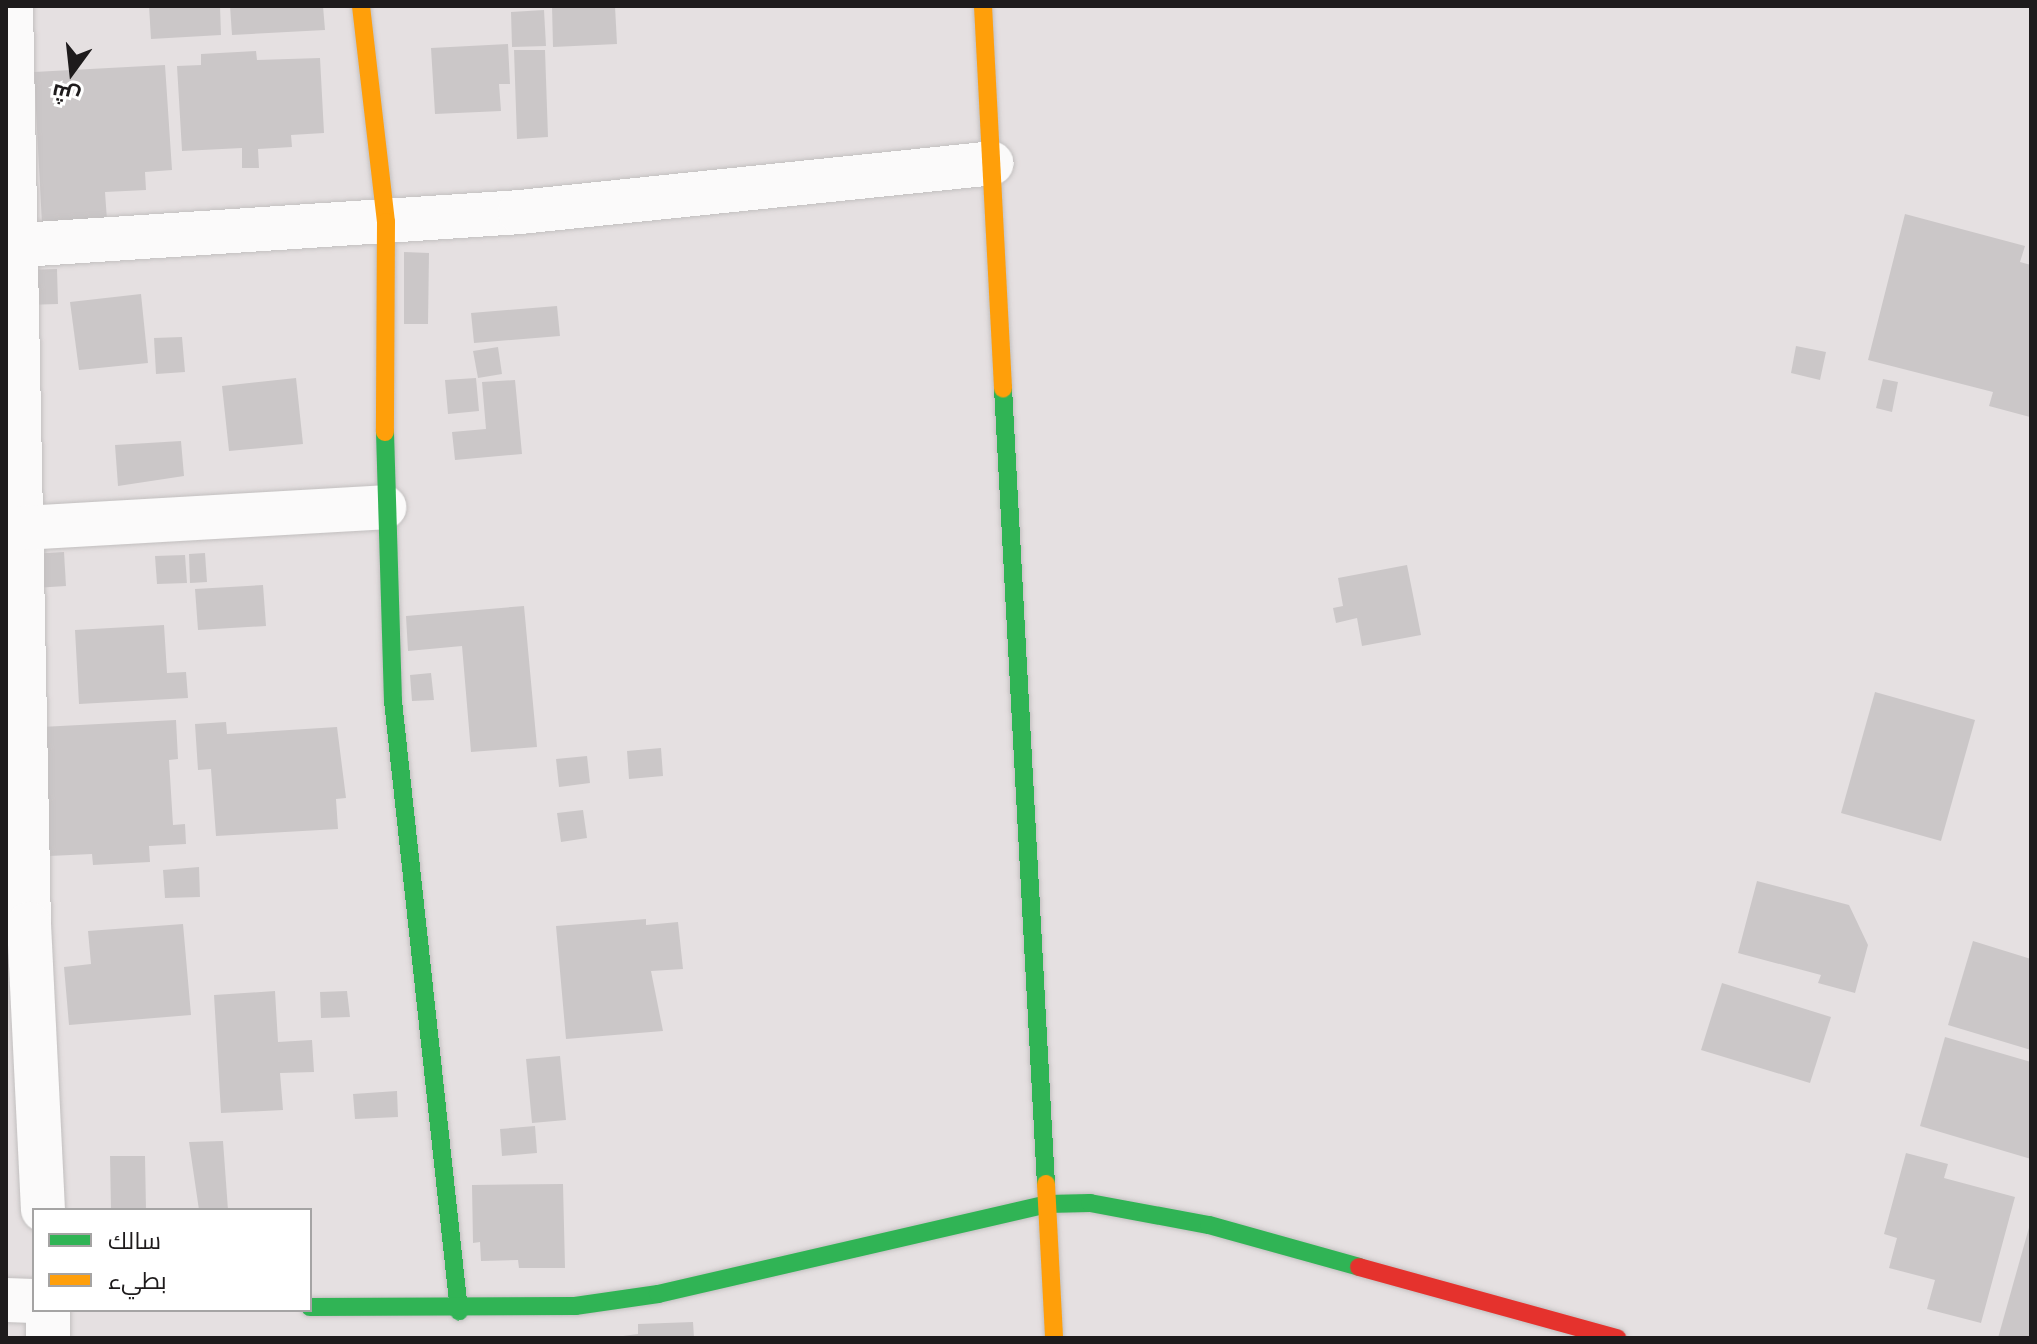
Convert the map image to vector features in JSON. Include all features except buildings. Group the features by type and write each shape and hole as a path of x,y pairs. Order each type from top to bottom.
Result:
{"street":[{"path":"11,6 10,246 17,924 43,1208"},
{"path":"361,6 386,222 384,507 393,701 459,1311"},
{"path":"983,6 1054,1338"},
{"path":"10,246 386,222 991,163"},
{"path":"13,529 384,507"},
{"path":"312,1307 459,1311 575,1306 658,1294 1047,1204 1090,1203 1209,1225 1617,1338"},
{"path":"6,1300 32,1301"},
{"path":"48,1312 48,1338"}],"traffic: fast":[{"path":"1003,388 1046,1184"},
{"path":"385,432 393,701 459,1311"},
{"path":"312,1307 575,1306 658,1294 1047,1204 1090,1203 1209,1225 1359,1267"}],"traffic: slow":[{"path":"361,6 386,222 385,432"},
{"path":"983,6 1003,388"},
{"path":"1046,1184 1054,1338"}],"traffic: jam":[{"path":"1359,1267 1617,1338"}]}
